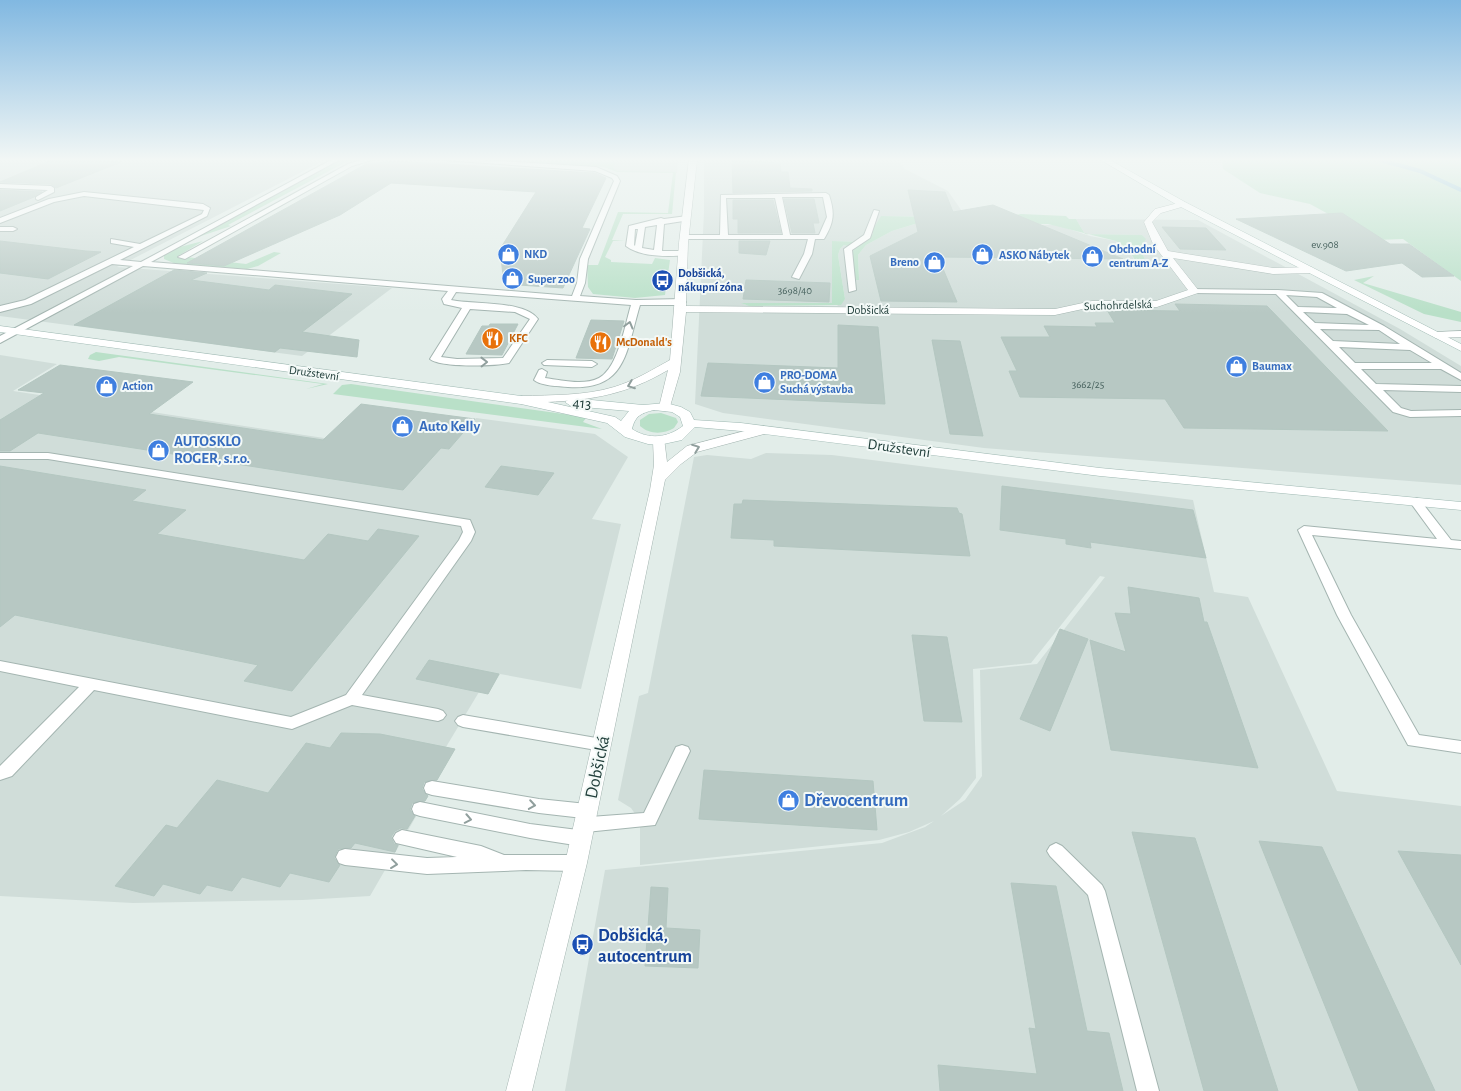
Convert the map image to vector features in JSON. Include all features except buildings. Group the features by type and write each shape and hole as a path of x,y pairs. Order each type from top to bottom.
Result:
{"street":[{"path":"659,441 677,436 689,428 690,423 683,412 665,407 672,385 681,306 683,253 688,211"},
{"path":"1158,211 1148,222 1158,244 1194,291"},
{"path":"1196,211 1461,348"},
{"path":"1167,254 1273,270 1311,270"},
{"name":"Suchohrdelská","path":"1055,312 1092,304 1157,304 1194,291"},
{"name":"Dobšická","path":"681,306 1055,312"},
{"name":"Družstevní","path":"0,329 521,400 611,420 626,428 638,438 659,441"},
{"path":"1436,335 1461,334"},
{"path":"521,400 592,395 618,390 640,381 674,362"},
{"name":"413","path":"521,400 644,408 665,407"},
{"path":"626,428 625,422 628,417 644,408"},
{"name":"Družstevní","path":"690,423 764,430 1107,474 1461,506"},
{"path":"659,479 676,460 692,449 764,430"},
{"name":"Dobšická","path":"519,1091 576,863 602,745 659,479 659,441"}],"lane":[{"path":"0,221 24,211"},
{"path":"0,309 28,302 205,215 207,211"},
{"path":"0,340 239,211"},
{"path":"182,257 266,211"},
{"path":"576,298 581,283 584,259 604,211"},
{"path":"724,211 724,238"},
{"path":"781,211 787,237"},
{"path":"685,237 821,237 830,225 832,216 831,211"},
{"path":"852,290 848,249 867,236 876,211"},
{"path":"683,253 654,253 638,250 630,246 632,228 662,220 687,218"},
{"path":"654,253 662,220"},
{"path":"653,222 654,253"},
{"path":"0,229 13,229"},
{"path":"171,247 225,233"},
{"path":"796,277 808,254 812,237"},
{"path":"114,240 140,246"},
{"path":"110,261 681,306"},
{"path":"454,289 446,299 447,302 467,306 519,310 528,312 534,319 506,361 457,362 435,359 467,306"},
{"path":"1194,291 1313,293 1381,328 1461,378"},
{"path":"1278,292 1397,410 1405,414 1461,413"},
{"path":"592,364 544,368 539,380 557,383 585,376 612,374 621,355 636,302"},
{"path":"1295,309 1350,311"},
{"path":"1312,326 1381,328"},
{"path":"1331,344 1412,347"},
{"path":"1352,366 1443,366"},
{"path":"1374,387 1461,389"},
{"path":"0,456 48,456 466,524 469,532 465,542 351,699 292,723 0,666"},
{"path":"1416,502 1447,544"},
{"path":"1461,545 1304,530 1344,615 1414,741 1461,747"},
{"path":"0,773 6,772 91,684"},
{"path":"351,699 438,715"},
{"path":"463,721 602,745"},
{"path":"420,809 530,831 649,820 682,750"},
{"path":"432,788 539,806 584,825"},
{"path":"402,838 481,854 506,864"},
{"path":"1056,851 1096,891 1148,1091"},
{"path":"345,857 427,866 526,862 576,863"}],"shaded area":[{"path":"0,211 226,211 117,267 392,288 302,356 0,316"},
{"path":"962,211 966,217 881,216 874,234 863,242 833,241 832,303 742,303 746,305 837,306 845,299 838,255 840,249 844,245 855,248 859,280 858,255 866,245 892,231 918,223 1057,225 1090,236 1116,241 1127,248 1138,266 1141,266 1147,263 1140,249 1145,239 1142,235 1085,234 1076,219 1198,220 1400,329 1461,366 1461,485 984,448 723,413 695,404 704,212"},
{"path":"0,355 57,364 13,391 344,441 350,435 449,449 476,418 595,434 628,457 592,519 621,524 581,689 500,674 488,694 479,692 446,747 455,749 370,896 303,900 133,903 0,896"},
{"path":"766,453 832,455 1193,500 1214,592 1248,597 1337,791 1461,806 1461,1091 565,1091 605,870 882,843 925,827 934,821 909,832 879,840 640,865 640,821 631,808 618,800 639,696 648,693 694,457 707,455 751,459","holes":["1100,576 1105,577 1037,664 980,670 982,776 965,800 941,816 960,799 976,778 973,669 1031,663"]}],"green space":[{"path":"245,211 254,211 228,225 231,226 195,238"},
{"path":"668,211 672,211 672,214 623,214 612,240 625,241 613,241 605,257 611,260 611,262 652,264 655,258 670,260 665,295 635,298 593,294 588,287 587,265 598,265 618,212 668,213"},
{"path":"1323,211 1461,211 1461,281 1403,239 1376,240"},
{"path":"1021,214 1066,216 1069,219 1076,219 1084,233 1048,224 918,223 892,231 866,245 858,255 859,280 856,280 852,256 854,248 844,245 840,249 838,255 845,299 841,305 749,306 741,303 832,303 832,241 863,242 873,234 873,229 881,216 1002,218"},
{"path":"1088,234 1142,235 1146,239 1140,248 1147,264 1139,266 1127,248 1116,241"},
{"path":"203,241 178,256 246,264 274,252 281,253 258,266 247,269 176,264 164,259 164,255 176,248"},
{"path":"1374,276 1363,283 1461,312 1461,322 1424,314 1354,280"},
{"path":"96,352 328,384 306,389 323,384 119,357 99,361 88,359 90,355"},
{"path":"351,384 578,416 586,418 583,422 602,429 333,394 342,385"},
{"path":"661,413 676,418 678,422 674,428 657,433 648,431 640,426 640,420 649,414"}],"place":[{"name":"NKD","path":"508,254"},
{"name":"ASKO Nábytek","path":"983,255"},
{"name":"Obchodní centrum A-Z","path":"1093,256"},
{"name":"Breno","path":"935,262"},
{"name":"Super zoo","path":"512,279"},
{"name":"Dobšická, nákupní zóna","path":"662,280"},
{"name":"KFC","path":"493,338"},
{"name":"McDonald's","path":"600,342"},
{"name":"Baumax","path":"1236,366"},
{"name":"PRO-DOMA Suchá výstavba","path":"764,382"},
{"name":"Action","path":"106,386"},
{"name":"Auto Kelly","path":"403,426"},
{"name":"AUTOSKLO ROGER, s.r.o.","path":"158,450"},
{"name":"Dřevocentrum","path":"788,800"},
{"name":"Dobšická, autocentrum","path":"582,945"}]}
